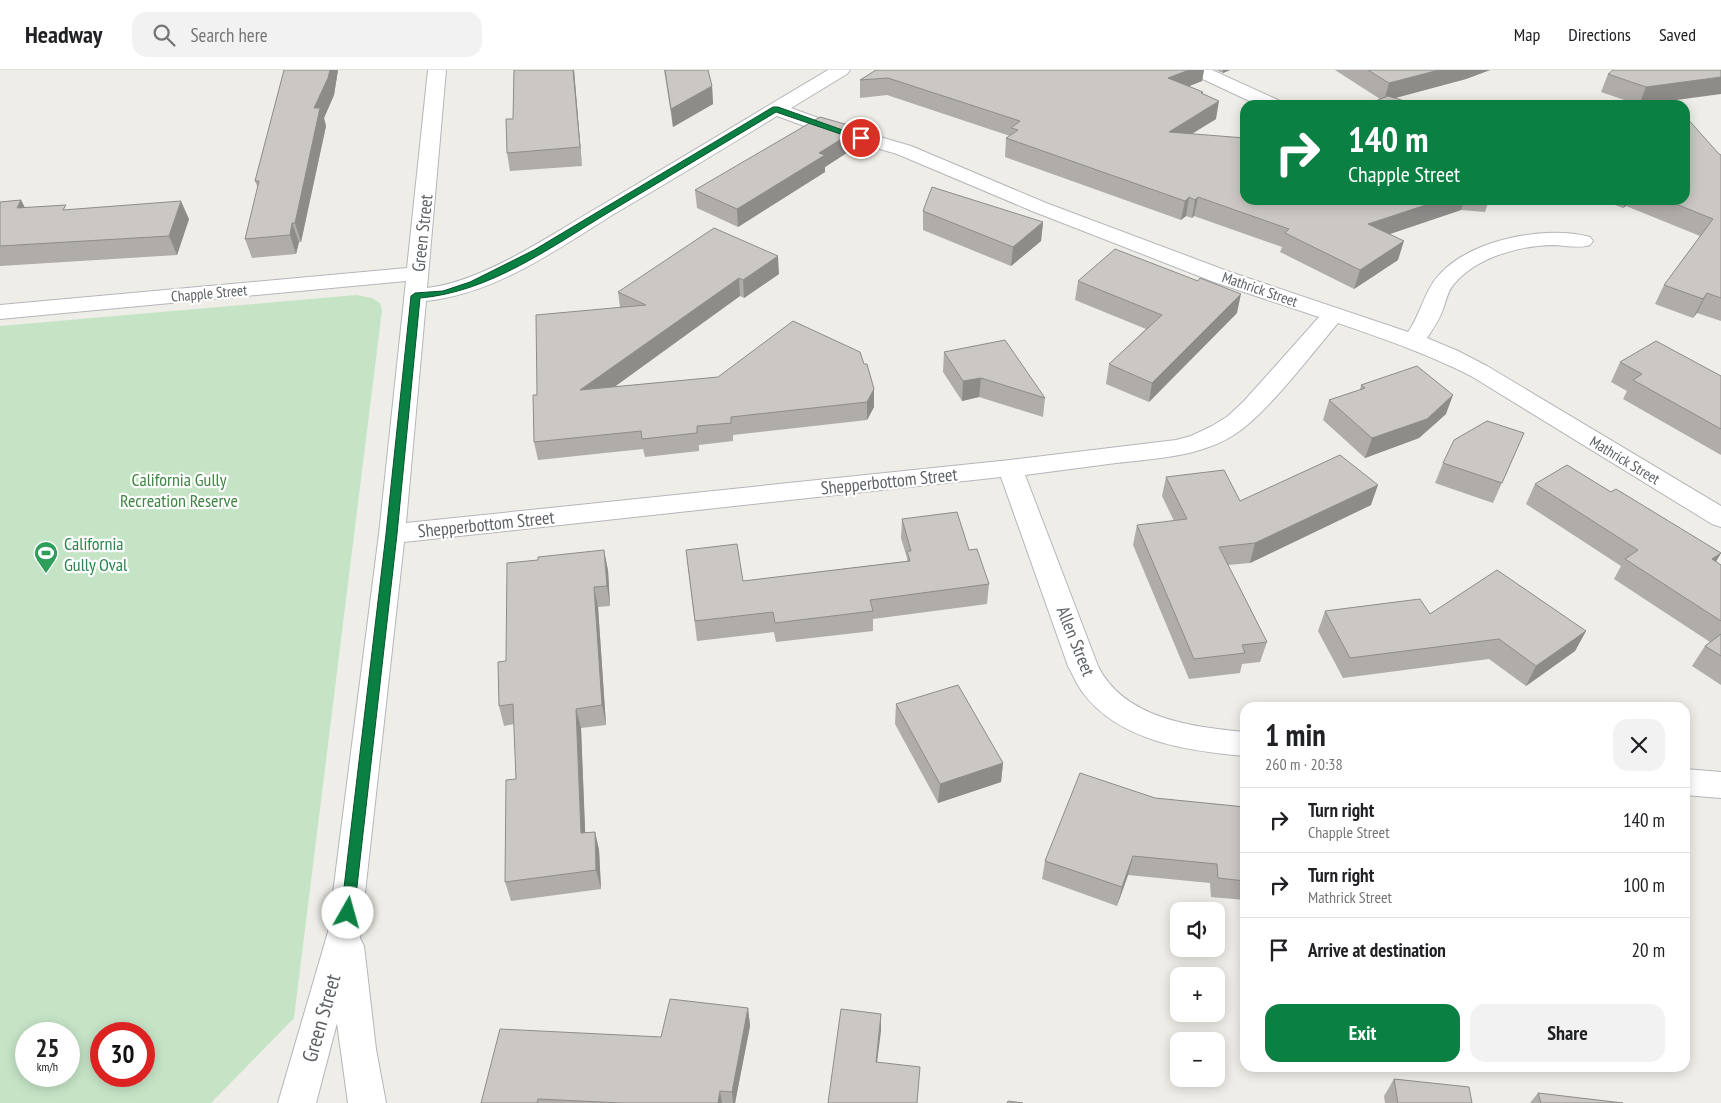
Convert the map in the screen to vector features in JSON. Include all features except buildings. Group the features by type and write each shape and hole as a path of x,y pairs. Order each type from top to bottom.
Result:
{"street":[{"name":"Green Street","path":"297,1103 345,932 392,534 437,70"},
{"name":"Chapple Street","path":"0,312 417,285 444,293 474,284 537,252 841,70"},
{"path":"1198,70 1262,100"},
{"name":"Mathrick Street","path":"776,109 828,129 904,150 1039,207 1139,245 1222,276 1413,341 1450,356 1480,372 1721,518"},
{"path":"1413,341 1431,312 1440,289 1450,276 1483,254 1522,242 1542,239 1583,241"},
{"name":"Shepperbottom Street","path":"392,534 1010,468 1176,448 1199,442 1221,432 1253,406 1334,314"},
{"name":"Allen Street","path":"1010,468 1083,666 1096,688 1120,708 1147,726 1180,736 1240,743"},
{"path":"1690,782 1721,785"},
{"name":"Green Street","path":"345,932 358,1049 368,1103"}],"green space":[{"name":"California Gully Recreation Reserve","path":"356,295 372,298 380,303 382,310 294,1018 211,1103 0,1103 0,326"}],"place":[{"name":"California Gully Oval","path":"46,574"}],"route":[{"path":"348,913 392,534 415,296 444,293 474,284 537,252 776,109 861,138"}]}
